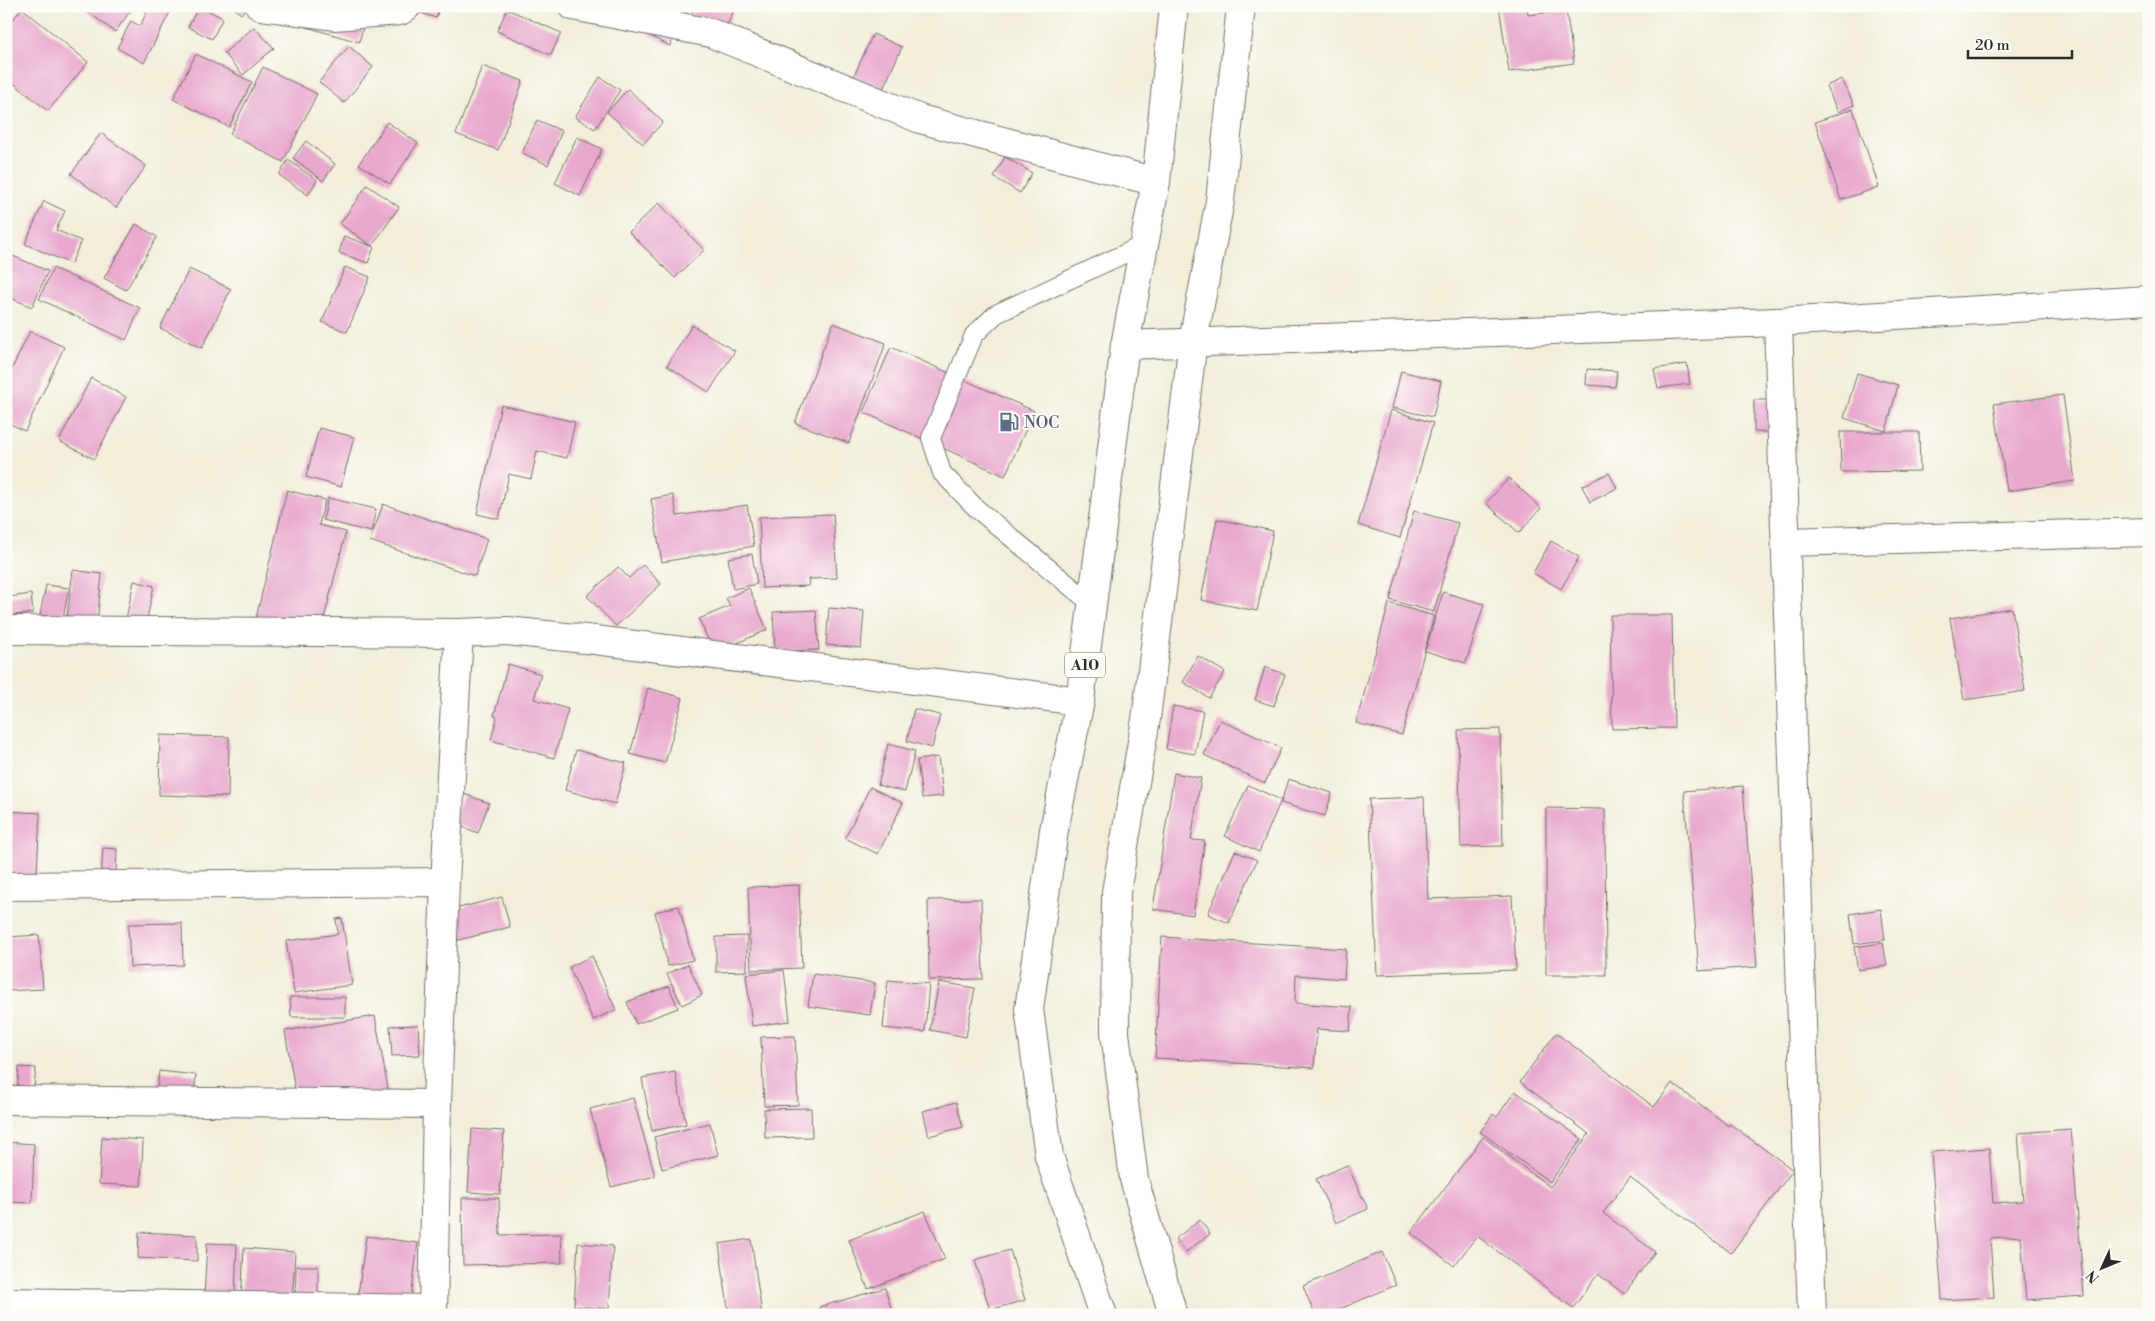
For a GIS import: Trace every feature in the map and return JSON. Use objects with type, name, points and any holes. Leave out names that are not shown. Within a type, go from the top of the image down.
[{"type":"main road","points":[[260,6],[334,16],[400,11],[407,6]]},
{"type":"main road","points":[[573,6],[711,33],[920,119],[1156,182]]},
{"type":"main road","name":"A10","points":[[1103,1315],[1049,1156],[1029,1009],[1054,830],[1080,701],[1125,345],[1156,182],[1174,6]]},
{"type":"main road","points":[[1173,1315],[1134,1179],[1115,1033],[1116,892],[1146,719],[1193,341],[1220,201],[1241,6]]},
{"type":"main road","points":[[1125,345],[1193,341],[1778,322],[2149,300]]},
{"type":"main road","points":[[1778,322],[1812,1315]]},
{"type":"main road","points":[[1786,542],[2149,532]]},
{"type":"main road","points":[[6,630],[458,633],[507,631],[595,640],[1080,701]]},
{"type":"main road","points":[[6,1302],[433,1312],[445,882],[458,633]]},
{"type":"main road","points":[[6,886],[445,882]]},
{"type":"main road","points":[[6,1100],[438,1104]]},
{"type":"lane","points":[[1092,605],[970,502],[942,473],[931,438],[974,335],[996,314],[1144,245]]},
{"type":"building","points":[[80,6],[134,6],[115,32]]},
{"type":"building","points":[[150,6],[173,6],[144,63],[117,48],[131,21],[140,26]]},
{"type":"building","points":[[199,6],[223,18],[212,39],[188,27]]},
{"type":"building","points":[[232,6],[248,6],[241,14]]},
{"type":"building","points":[[413,6],[440,6],[436,18],[412,10]]},
{"type":"building","points":[[662,6],[688,6],[670,46],[648,35]]},
{"type":"building","points":[[695,6],[725,6],[734,10],[716,50],[683,35]]},
{"type":"building","points":[[1499,6],[1527,6],[1528,15],[1566,10],[1574,63],[1509,72]]},
{"type":"building","points":[[22,8],[88,62],[48,111],[6,77],[6,26]]},
{"type":"building","points":[[507,9],[561,33],[551,55],[497,31]]},
{"type":"building","points":[[271,17],[366,17],[359,42]]},
{"type":"building","points":[[254,27],[274,48],[243,75],[224,53]]},
{"type":"building","points":[[873,34],[902,47],[882,91],[853,78]]},
{"type":"building","points":[[349,46],[373,67],[344,103],[319,82]]},
{"type":"building","points":[[196,54],[252,82],[229,127],[173,99]]},
{"type":"building","points":[[482,66],[523,81],[498,150],[456,134]]},
{"type":"building","points":[[263,67],[317,94],[283,162],[230,134]]},
{"type":"building","points":[[600,77],[620,90],[595,129],[575,117]]},
{"type":"building","points":[[1842,79],[1854,105],[1838,112],[1826,86]]},
{"type":"building","points":[[628,89],[663,122],[643,144],[607,112]]},
{"type":"building","points":[[1853,109],[1879,187],[1841,200],[1815,122]]},
{"type":"building","points":[[537,120],[562,131],[548,165],[522,153]]},
{"type":"building","points":[[387,122],[418,143],[390,184],[359,164]]},
{"type":"building","points":[[101,133],[146,166],[116,208],[71,174]]},
{"type":"building","points":[[577,137],[602,149],[580,196],[555,183]]},
{"type":"building","points":[[306,141],[335,164],[323,181],[293,158]]},
{"type":"building","points":[[1005,157],[1032,173],[1020,193],[994,177]]},
{"type":"building","points":[[288,160],[317,180],[308,195],[279,175]]},
{"type":"building","points":[[367,185],[399,207],[372,246],[340,224]]},
{"type":"building","points":[[44,201],[65,211],[56,230],[81,241],[71,264],[25,244]]},
{"type":"building","points":[[659,203],[704,250],[675,278],[629,232]]},
{"type":"building","points":[[136,224],[157,237],[126,290],[104,278]]},
{"type":"building","points":[[344,236],[374,247],[368,263],[339,253]]},
{"type":"building","points":[[6,253],[48,271],[32,307],[6,296]]},
{"type":"building","points":[[345,267],[370,277],[347,332],[322,322]]},
{"type":"building","points":[[53,268],[140,308],[126,340],[39,299]]},
{"type":"building","points":[[189,269],[231,289],[202,348],[160,328]]},
{"type":"building","points":[[833,323],[886,343],[849,443],[795,423]]},
{"type":"building","points":[[692,325],[735,351],[709,392],[667,366]]},
{"type":"building","points":[[30,331],[64,347],[25,431],[6,422],[6,381]]},
{"type":"building","points":[[891,347],[1034,411],[1005,476],[863,412]]},
{"type":"building","points":[[1687,364],[1690,384],[1658,388],[1654,369]]},
{"type":"building","points":[[1587,369],[1617,371],[1615,387],[1586,385]]},
{"type":"building","points":[[1401,371],[1441,381],[1433,417],[1392,408]]},
{"type":"building","points":[[1857,373],[1898,385],[1886,431],[1844,418]]},
{"type":"building","points":[[91,378],[126,397],[94,459],[59,441]]},
{"type":"building","points":[[2063,395],[2075,481],[2007,491],[1994,404]]},
{"type":"building","points":[[1754,400],[1791,400],[1791,432],[1754,432]]},
{"type":"building","points":[[501,405],[575,422],[567,458],[537,451],[531,479],[509,474],[499,519],[477,514]]},
{"type":"building","points":[[1391,410],[1433,423],[1400,538],[1358,525]]},
{"type":"building","points":[[319,428],[354,437],[341,487],[306,477]]},
{"type":"building","points":[[1840,432],[1919,432],[1920,471],[1841,472]]},
{"type":"building","points":[[1609,473],[1617,488],[1590,502],[1582,486]]},
{"type":"building","points":[[1509,478],[1541,508],[1519,533],[1486,503]]},
{"type":"building","points":[[287,490],[325,500],[319,525],[346,532],[320,634],[256,618]]},
{"type":"building","points":[[673,495],[677,516],[747,505],[754,546],[662,562],[651,499]]},
{"type":"building","points":[[328,498],[376,509],[371,532],[323,520]]},
{"type":"building","points":[[383,504],[487,539],[475,576],[370,541]]},
{"type":"building","points":[[1414,511],[1458,523],[1434,612],[1390,600]]},
{"type":"building","points":[[833,514],[837,578],[808,579],[809,586],[762,588],[759,517]]},
{"type":"building","points":[[1217,519],[1273,531],[1257,611],[1201,600]]},
{"type":"building","points":[[1551,541],[1579,557],[1561,589],[1533,573]]},
{"type":"building","points":[[752,554],[757,584],[733,589],[728,558]]},
{"type":"building","points":[[643,565],[661,584],[616,626],[587,596],[618,567],[629,578]]},
{"type":"building","points":[[73,570],[102,574],[97,622],[67,618]]},
{"type":"building","points":[[6,581],[9,597],[31,594],[33,613],[6,616]]},
{"type":"building","points":[[134,581],[154,586],[146,623],[126,619]]},
{"type":"building","points":[[46,585],[69,588],[63,619],[40,615]]},
{"type":"building","points":[[749,588],[767,630],[714,653],[699,619],[730,606],[726,598]]},
{"type":"building","points":[[1443,592],[1484,604],[1466,663],[1425,651]]},
{"type":"building","points":[[1389,603],[1434,616],[1402,735],[1356,723]]},
{"type":"building","points":[[829,608],[864,611],[861,648],[826,645]]},
{"type":"building","points":[[2012,608],[2025,691],[1964,700],[1950,618]]},
{"type":"building","points":[[816,610],[819,650],[775,651],[773,612]]},
{"type":"building","points":[[1610,615],[1672,615],[1674,728],[1612,729]]},
{"type":"building","points":[[1198,656],[1225,672],[1209,698],[1183,682]]},
{"type":"building","points":[[508,664],[541,674],[534,699],[568,709],[554,758],[491,740],[497,717],[494,716]]},
{"type":"building","points":[[1265,667],[1285,674],[1274,706],[1255,700]]},
{"type":"building","points":[[648,688],[683,698],[665,763],[630,754]]},
{"type":"building","points":[[1173,706],[1203,711],[1195,754],[1166,749]]},
{"type":"building","points":[[914,709],[940,715],[932,748],[907,741]]},
{"type":"building","points":[[1220,720],[1281,748],[1265,783],[1204,755]]},
{"type":"building","points":[[1500,729],[1503,846],[1461,847],[1458,730]]},
{"type":"building","points":[[160,735],[229,737],[228,797],[159,795]]},
{"type":"building","points":[[888,744],[915,751],[905,792],[878,785]]},
{"type":"building","points":[[576,750],[626,763],[615,804],[565,790]]},
{"type":"building","points":[[938,757],[943,796],[922,798],[917,760]]},
{"type":"building","points":[[1174,773],[1201,778],[1191,840],[1205,841],[1193,915],[1153,909]]},
{"type":"building","points":[[1288,779],[1332,793],[1325,816],[1281,803]]},
{"type":"building","points":[[1248,785],[1281,800],[1259,852],[1225,836]]},
{"type":"building","points":[[1743,786],[1757,967],[1699,971],[1684,791]]},
{"type":"building","points":[[870,787],[903,803],[878,854],[845,838]]},
{"type":"building","points":[[464,794],[489,803],[478,833],[453,823]]},
{"type":"building","points":[[1424,797],[1428,899],[1512,896],[1516,970],[1377,975],[1369,799]]},
{"type":"building","points":[[1546,808],[1605,809],[1606,975],[1546,975]]},
{"type":"building","points":[[6,811],[40,813],[36,893],[6,891]]},
{"type":"building","points":[[103,848],[117,849],[115,892],[100,891]]},
{"type":"building","points":[[1235,851],[1257,860],[1229,923],[1208,914]]},
{"type":"building","points":[[799,885],[802,968],[751,970],[748,887]]},
{"type":"building","points":[[502,897],[510,927],[455,941],[447,911]]},
{"type":"building","points":[[981,899],[983,979],[929,980],[928,900]]},
{"type":"building","points":[[679,906],[693,960],[668,966],[655,912]]},
{"type":"building","points":[[1881,909],[1885,940],[1854,944],[1850,914]]},
{"type":"building","points":[[342,918],[352,985],[294,993],[286,941],[338,934],[336,919]]},
{"type":"building","points":[[182,923],[183,965],[130,967],[128,924]]},
{"type":"building","points":[[39,935],[43,989],[6,991],[6,937]]},
{"type":"building","points":[[747,936],[747,971],[716,972],[716,937]]},
{"type":"building","points":[[1162,937],[1346,949],[1344,979],[1296,975],[1295,1003],[1352,1007],[1350,1031],[1317,1029],[1314,1068],[1155,1058]]},
{"type":"building","points":[[1883,943],[1887,966],[1858,970],[1854,947]]},
{"type":"building","points":[[592,956],[616,1010],[593,1020],[569,967]]},
{"type":"building","points":[[688,964],[702,995],[682,1005],[667,974]]},
{"type":"building","points":[[784,970],[790,1021],[752,1026],[746,974]]},
{"type":"building","points":[[813,974],[875,983],[870,1015],[808,1006]]},
{"type":"building","points":[[888,980],[929,984],[925,1032],[883,1028]]},
{"type":"building","points":[[939,982],[975,988],[966,1037],[930,1030]]},
{"type":"building","points":[[669,986],[678,1008],[636,1024],[627,1002]]},
{"type":"building","points":[[290,997],[345,997],[345,1017],[291,1017]]},
{"type":"building","points":[[375,1016],[390,1100],[298,1108],[285,1031]]},
{"type":"building","points":[[418,1025],[420,1055],[392,1056],[390,1026]]},
{"type":"building","points":[[1556,1033],[1654,1107],[1672,1083],[1729,1126],[1730,1124],[1793,1170],[1731,1253],[1630,1177],[1603,1213],[1655,1252],[1624,1294],[1598,1274],[1573,1308],[1477,1236],[1454,1266],[1411,1233],[1483,1137],[1550,1187],[1589,1134],[1520,1082]]},
{"type":"building","points":[[795,1036],[798,1105],[764,1106],[761,1037]]},
{"type":"building","points":[[19,1067],[36,1068],[33,1096],[17,1095]]},
{"type":"building","points":[[159,1071],[196,1075],[193,1103],[156,1099]]},
{"type":"building","points":[[675,1072],[686,1124],[652,1131],[642,1078]]},
{"type":"building","points":[[1515,1091],[1582,1139],[1550,1182],[1480,1132],[1493,1114],[1497,1117]]},
{"type":"building","points":[[633,1098],[655,1176],[611,1187],[590,1109]]},
{"type":"building","points":[[956,1102],[963,1127],[929,1136],[923,1111]]},
{"type":"building","points":[[811,1108],[812,1137],[765,1138],[764,1109]]},
{"type":"building","points":[[710,1123],[718,1155],[662,1169],[654,1137]]},
{"type":"building","points":[[472,1129],[504,1131],[500,1194],[468,1192]]},
{"type":"building","points":[[2071,1129],[2084,1296],[2026,1300],[2021,1236],[1990,1238],[1994,1297],[1942,1300],[1931,1152],[1989,1148],[1993,1203],[2023,1201],[2018,1133]]},
{"type":"building","points":[[102,1137],[143,1140],[141,1186],[99,1184]]},
{"type":"building","points":[[6,1142],[34,1144],[32,1203],[6,1202]]},
{"type":"building","points":[[1347,1165],[1368,1209],[1336,1223],[1316,1179]]},
{"type":"building","points":[[462,1198],[499,1198],[500,1235],[561,1234],[562,1263],[463,1265]]},
{"type":"building","points":[[925,1211],[945,1259],[868,1289],[849,1240]]},
{"type":"building","points":[[1200,1220],[1210,1234],[1186,1252],[1175,1239]]},
{"type":"building","points":[[139,1232],[197,1235],[197,1261],[138,1258]]},
{"type":"building","points":[[366,1236],[418,1243],[409,1315],[356,1309]]},
{"type":"building","points":[[751,1239],[762,1315],[729,1315],[719,1244]]},
{"type":"building","points":[[207,1243],[237,1244],[234,1315],[203,1315]]},
{"type":"building","points":[[578,1243],[613,1246],[609,1309],[574,1306]]},
{"type":"building","points":[[244,1248],[295,1252],[292,1306],[241,1302]]},
{"type":"building","points":[[1010,1250],[1025,1300],[990,1310],[975,1260]]},
{"type":"building","points":[[1382,1252],[1396,1285],[1326,1315],[1315,1315],[1303,1286]]},
{"type":"building","points":[[296,1266],[318,1266],[318,1315],[295,1315]]},
{"type":"building","points":[[885,1288],[893,1315],[821,1315],[819,1307]]},
{"type":"place","name":"NOC","points":[[1009,422]]}]
